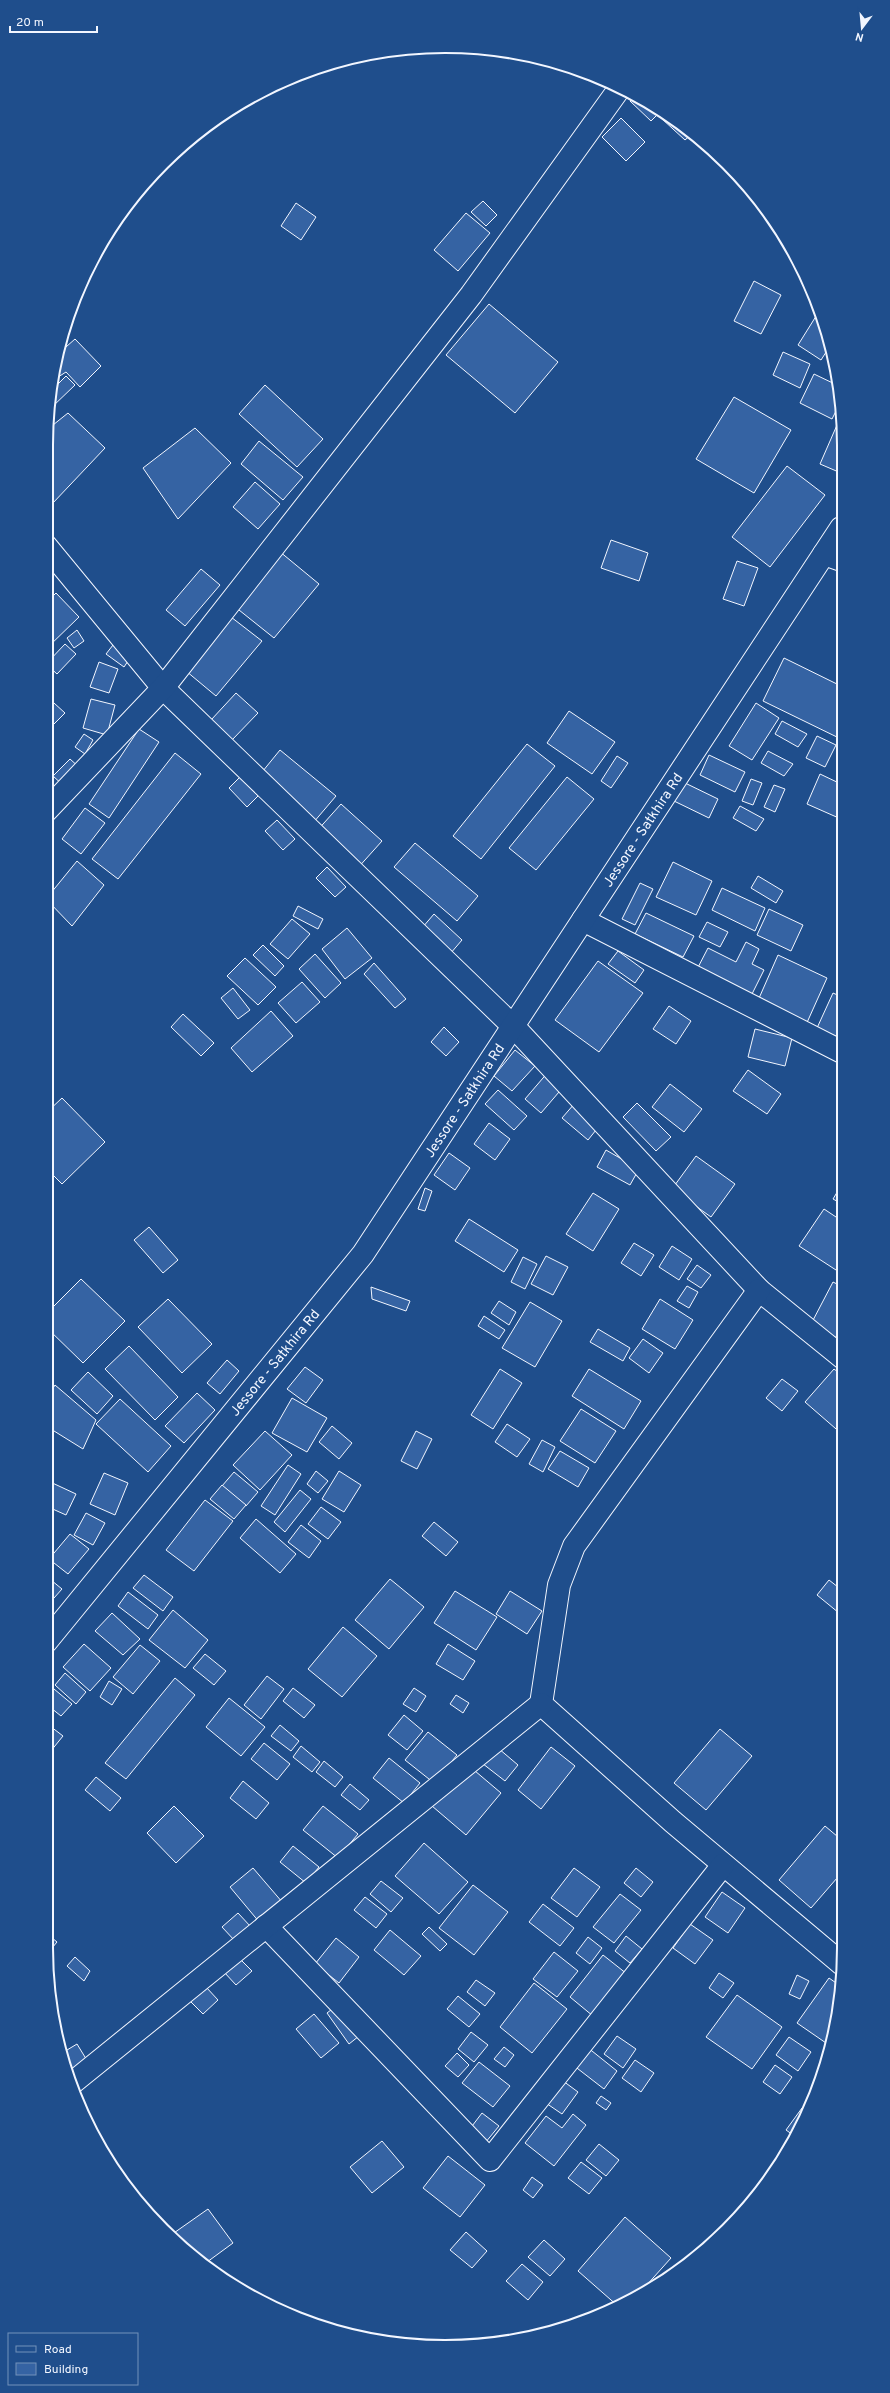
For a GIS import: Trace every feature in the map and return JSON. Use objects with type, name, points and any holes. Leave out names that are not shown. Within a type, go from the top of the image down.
[{"type":"street","points":[[53,804],[163,688],[471,295],[617,92]]},
{"type":"street","name":"Jessore - Satkhira Rd","points":[[53,1633],[363,1254],[514,1027],[583,920],[832,557],[837,541]]},
{"type":"street","points":[[53,554],[163,688],[514,1027],[759,1290],[837,1353]]},
{"type":"street","points":[[583,920],[837,1049]]},
{"type":"street","points":[[76,2080],[541,1704],[559,1585],[574,1546],[759,1290]]},
{"type":"street","points":[[541,1704],[723,1865],[837,1959]]},
{"type":"street","points":[[266,1926],[490,2160],[723,1865]]},
{"type":"building","points":[[631,100],[657,115],[651,121]]},
{"type":"building","points":[[621,118],[645,142],[626,161],[602,137]]},
{"type":"building","points":[[661,118],[684,134],[688,137],[685,140]]},
{"type":"building","points":[[483,201],[497,215],[486,226],[471,212]]},
{"type":"building","points":[[296,203],[316,217],[301,240],[281,226]]},
{"type":"building","points":[[466,213],[490,233],[458,271],[434,250]]},
{"type":"building","points":[[754,281],[781,295],[761,334],[734,321]]},
{"type":"building","points":[[489,304],[558,362],[515,413],[446,355]]},
{"type":"building","points":[[815,317],[826,353],[821,360],[798,345]]},
{"type":"building","points":[[75,339],[101,366],[80,387],[66,372],[60,376],[65,348]]},
{"type":"building","points":[[783,352],[810,364],[800,388],[773,375]]},
{"type":"building","points":[[814,374],[832,382],[835,412],[832,419],[800,403]]},
{"type":"building","points":[[66,376],[75,385],[55,404],[56,394],[58,384]]},
{"type":"building","points":[[265,385],[323,439],[297,467],[239,414]]},
{"type":"building","points":[[734,397],[791,430],[754,493],[696,459]]},
{"type":"building","points":[[68,413],[105,448],[53,503],[53,445],[54,424]]},
{"type":"building","points":[[836,427],[837,471],[820,464]]},
{"type":"building","points":[[195,428],[231,463],[178,519],[143,468]]},
{"type":"building","points":[[259,441],[303,477],[283,500],[241,464]]},
{"type":"building","points":[[787,466],[825,495],[770,567],[732,537]]},
{"type":"building","points":[[255,482],[280,504],[258,529],[233,507]]},
{"type":"building","points":[[611,540],[648,553],[639,581],[601,568]]},
{"type":"building","points":[[279,551],[319,584],[274,638],[234,606]]},
{"type":"building","points":[[737,561],[758,568],[744,606],[723,599]]},
{"type":"building","points":[[201,569],[220,585],[185,626],[166,610]]},
{"type":"building","points":[[56,593],[79,617],[53,642],[53,596]]},
{"type":"building","points":[[231,617],[262,641],[216,696],[186,671]]},
{"type":"building","points":[[77,630],[84,641],[74,648],[67,638]]},
{"type":"building","points":[[65,644],[76,654],[57,674],[53,670],[53,657]]},
{"type":"building","points":[[113,645],[130,658],[124,667],[106,654]]},
{"type":"building","points":[[784,658],[837,684],[837,737],[763,701]]},
{"type":"building","points":[[99,662],[118,669],[109,693],[90,687]]},
{"type":"building","points":[[236,693],[258,713],[232,740],[211,720]]},
{"type":"building","points":[[91,699],[115,705],[107,735],[83,728]]},
{"type":"building","points":[[54,703],[65,713],[53,725]]},
{"type":"building","points":[[756,703],[779,718],[752,760],[729,746]]},
{"type":"building","points":[[569,711],[615,742],[592,774],[547,743]]},
{"type":"building","points":[[782,721],[807,734],[798,747],[775,734]]},
{"type":"building","points":[[139,729],[159,742],[109,818],[89,804]]},
{"type":"building","points":[[84,734],[93,740],[85,754],[75,747]]},
{"type":"building","points":[[817,736],[836,745],[825,767],[806,758]]},
{"type":"building","points":[[527,744],[555,766],[481,859],[453,836]]},
{"type":"building","points":[[280,750],[336,796],[313,823],[258,777]]},
{"type":"building","points":[[768,751],[793,764],[784,776],[761,763]]},
{"type":"building","points":[[175,753],[201,774],[118,879],[92,859]]},
{"type":"building","points":[[709,755],[745,772],[735,792],[700,775]]},
{"type":"building","points":[[617,756],[628,763],[611,788],[601,781]]},
{"type":"building","points":[[70,759],[80,768],[64,786],[53,776]]},
{"type":"building","points":[[820,774],[837,782],[837,817],[807,804]]},
{"type":"building","points":[[240,777],[258,796],[247,807],[229,788]]},
{"type":"building","points":[[567,777],[594,799],[536,870],[509,848]]},
{"type":"building","points":[[751,779],[762,783],[753,805],[742,801]]},
{"type":"building","points":[[683,782],[718,799],[709,818],[674,801]]},
{"type":"building","points":[[774,785],[785,789],[775,812],[764,807]]},
{"type":"building","points":[[53,788],[58,793],[53,798]]},
{"type":"building","points":[[341,804],[382,841],[356,870],[315,833]]},
{"type":"building","points":[[740,806],[764,819],[756,831],[733,818]]},
{"type":"building","points":[[85,808],[105,823],[81,854],[62,839]]},
{"type":"building","points":[[277,820],[295,839],[283,850],[265,831]]},
{"type":"building","points":[[415,843],[478,896],[457,921],[394,867]]},
{"type":"building","points":[[77,861],[104,885],[72,926],[53,906],[53,890]]},
{"type":"building","points":[[673,862],[712,881],[696,915],[656,897]]},
{"type":"building","points":[[327,867],[346,887],[335,897],[316,878]]},
{"type":"building","points":[[758,876],[783,891],[776,903],[751,888]]},
{"type":"building","points":[[640,883],[653,889],[635,925],[622,919]]},
{"type":"building","points":[[722,888],[765,908],[755,931],[712,910]]},
{"type":"building","points":[[298,906],[323,919],[318,929],[293,916]]},
{"type":"building","points":[[769,909],[803,925],[791,951],[757,935]]},
{"type":"building","points":[[646,913],[694,936],[683,957],[635,934]]},
{"type":"building","points":[[434,914],[462,940],[450,954],[422,928]]},
{"type":"building","points":[[292,919],[310,934],[288,959],[270,944]]},
{"type":"building","points":[[707,922],[728,932],[720,947],[699,937]]},
{"type":"building","points":[[347,928],[372,958],[345,979],[322,949]]},
{"type":"building","points":[[746,942],[759,949],[752,964],[764,970],[748,1002],[694,975],[708,948],[736,962]]},
{"type":"building","points":[[263,945],[284,966],[275,976],[253,955]]},
{"type":"building","points":[[618,951],[644,970],[635,983],[608,964]]},
{"type":"building","points":[[315,954],[341,983],[325,998],[299,969]]},
{"type":"building","points":[[778,955],[827,978],[805,1027],[756,1005]]},
{"type":"building","points":[[245,958],[276,987],[258,1005],[227,976]]},
{"type":"building","points":[[598,961],[643,993],[599,1052],[555,1020]]},
{"type":"building","points":[[374,963],[406,999],[395,1008],[364,974]]},
{"type":"building","points":[[302,982],[320,1002],[296,1023],[278,1003]]},
{"type":"building","points":[[233,988],[250,1010],[238,1019],[221,998]]},
{"type":"building","points":[[833,993],[837,995],[837,1037],[817,1028]]},
{"type":"building","points":[[669,1006],[691,1021],[676,1044],[653,1029]]},
{"type":"building","points":[[271,1011],[293,1036],[252,1072],[231,1048]]},
{"type":"building","points":[[183,1014],[214,1043],[201,1056],[171,1027]]},
{"type":"building","points":[[444,1027],[459,1042],[446,1056],[431,1042]]},
{"type":"building","points":[[755,1029],[792,1038],[785,1066],[748,1057]]},
{"type":"building","points":[[515,1050],[535,1066],[512,1091],[494,1076]]},
{"type":"building","points":[[748,1070],[781,1094],[767,1114],[733,1091]]},
{"type":"building","points":[[549,1071],[565,1085],[541,1113],[525,1099]]},
{"type":"building","points":[[670,1084],[702,1109],[684,1132],[652,1107]]},
{"type":"building","points":[[498,1090],[527,1116],[514,1130],[485,1104]]},
{"type":"building","points":[[62,1098],[105,1142],[62,1184],[53,1175],[53,1106]]},
{"type":"building","points":[[575,1103],[600,1125],[588,1140],[562,1118]]},
{"type":"building","points":[[637,1103],[671,1137],[656,1151],[623,1117]]},
{"type":"building","points":[[489,1123],[510,1139],[495,1160],[474,1144]]},
{"type":"building","points":[[606,1150],[639,1169],[630,1185],[597,1167]]},
{"type":"building","points":[[449,1153],[470,1168],[455,1190],[434,1175]]},
{"type":"building","points":[[696,1156],[735,1184],[711,1217],[672,1189]]},
{"type":"building","points":[[425,1188],[432,1191],[425,1211],[418,1209]]},
{"type":"building","points":[[837,1192],[837,1201],[833,1199]]},
{"type":"building","points":[[593,1193],[619,1209],[593,1251],[566,1234]]},
{"type":"building","points":[[824,1209],[837,1218],[836,1270],[799,1246]]},
{"type":"building","points":[[469,1219],[518,1250],[504,1272],[455,1241]]},
{"type":"building","points":[[149,1227],[178,1260],[163,1273],[134,1240]]},
{"type":"building","points":[[634,1243],[654,1255],[641,1276],[621,1263]]},
{"type":"building","points":[[672,1246],[692,1259],[679,1280],[659,1267]]},
{"type":"building","points":[[546,1256],[568,1267],[553,1295],[531,1284]]},
{"type":"building","points":[[523,1257],[537,1264],[525,1289],[511,1282]]},
{"type":"building","points":[[697,1265],[711,1275],[701,1288],[687,1279]]},
{"type":"building","points":[[81,1279],[125,1321],[83,1363],[53,1334],[53,1307]]},
{"type":"building","points":[[833,1282],[837,1284],[837,1338],[811,1324]]},
{"type":"building","points":[[687,1286],[698,1292],[689,1308],[677,1301]]},
{"type":"building","points":[[371,1287],[410,1301],[406,1311],[372,1299]]},
{"type":"building","points":[[168,1299],[212,1344],[182,1373],[138,1327]]},
{"type":"building","points":[[660,1299],[693,1320],[675,1349],[642,1329]]},
{"type":"building","points":[[499,1301],[516,1312],[509,1325],[491,1313]]},
{"type":"building","points":[[530,1302],[562,1321],[535,1367],[502,1348]]},
{"type":"building","points":[[484,1316],[505,1330],[499,1339],[478,1326]]},
{"type":"building","points":[[598,1329],[630,1348],[623,1361],[590,1342]]},
{"type":"building","points":[[643,1339],[663,1353],[649,1373],[629,1358]]},
{"type":"building","points":[[129,1346],[178,1397],[155,1420],[105,1369]]},
{"type":"building","points":[[227,1360],[239,1371],[220,1394],[207,1383]]},
{"type":"building","points":[[305,1367],[323,1380],[306,1403],[287,1389]]},
{"type":"building","points":[[500,1369],[522,1383],[493,1429],[471,1415]]},
{"type":"building","points":[[589,1369],[641,1401],[624,1429],[572,1396]]},
{"type":"building","points":[[834,1369],[837,1371],[837,1430],[805,1402]]},
{"type":"building","points":[[88,1372],[113,1396],[97,1414],[71,1390]]},
{"type":"building","points":[[782,1379],[798,1391],[782,1411],[766,1398]]},
{"type":"building","points":[[55,1385],[96,1420],[83,1449],[53,1430],[53,1388]]},
{"type":"building","points":[[197,1393],[215,1410],[184,1443],[165,1426]]},
{"type":"building","points":[[292,1398],[327,1418],[307,1452],[272,1433]]},
{"type":"building","points":[[120,1399],[171,1446],[148,1472],[96,1424]]},
{"type":"building","points":[[581,1409],[616,1431],[595,1463],[560,1441]]},
{"type":"building","points":[[507,1424],[530,1439],[517,1457],[495,1442]]},
{"type":"building","points":[[332,1426],[352,1443],[339,1459],[319,1442]]},
{"type":"building","points":[[265,1431],[292,1455],[260,1490],[233,1465]]},
{"type":"building","points":[[416,1431],[432,1439],[417,1469],[401,1461]]},
{"type":"building","points":[[542,1440],[555,1447],[543,1472],[529,1464]]},
{"type":"building","points":[[560,1451],[589,1468],[578,1487],[548,1469]]},
{"type":"building","points":[[288,1465],[301,1474],[275,1515],[261,1506]]},
{"type":"building","points":[[316,1471],[328,1481],[318,1493],[307,1484]]},
{"type":"building","points":[[339,1471],[361,1485],[344,1512],[322,1499]]},
{"type":"building","points":[[234,1472],[258,1492],[246,1506],[222,1486]]},
{"type":"building","points":[[104,1473],[128,1483],[115,1515],[90,1504]]},
{"type":"building","points":[[53,1483],[76,1494],[66,1515],[53,1509]]},
{"type":"building","points":[[222,1485],[246,1505],[234,1519],[210,1499]]},
{"type":"building","points":[[300,1490],[311,1499],[285,1532],[274,1522]]},
{"type":"building","points":[[205,1500],[233,1521],[194,1571],[166,1550]]},
{"type":"building","points":[[321,1507],[341,1522],[328,1539],[308,1524]]},
{"type":"building","points":[[86,1513],[105,1523],[93,1545],[74,1535]]},
{"type":"building","points":[[256,1519],[296,1554],[280,1573],[240,1538]]},
{"type":"building","points":[[434,1522],[458,1542],[446,1556],[422,1536]]},
{"type":"building","points":[[301,1525],[321,1541],[309,1558],[288,1542]]},
{"type":"building","points":[[70,1534],[89,1549],[68,1574],[53,1562],[53,1554]]},
{"type":"building","points":[[144,1575],[173,1597],[163,1611],[133,1588]]},
{"type":"building","points":[[390,1579],[424,1607],[389,1649],[355,1620]]},
{"type":"building","points":[[829,1580],[837,1586],[837,1611],[817,1595]]},
{"type":"building","points":[[53,1582],[62,1589],[53,1599]]},
{"type":"building","points":[[455,1591],[497,1617],[476,1650],[434,1623]]},
{"type":"building","points":[[510,1591],[542,1611],[527,1634],[496,1614]]},
{"type":"building","points":[[128,1592],[158,1615],[148,1629],[118,1606]]},
{"type":"building","points":[[173,1610],[208,1640],[185,1668],[149,1640]]},
{"type":"building","points":[[112,1613],[140,1639],[123,1655],[95,1631]]},
{"type":"building","points":[[343,1627],[377,1656],[342,1697],[308,1669]]},
{"type":"building","points":[[84,1644],[111,1668],[90,1691],[63,1667]]},
{"type":"building","points":[[448,1644],[475,1661],[463,1680],[436,1664]]},
{"type":"building","points":[[140,1645],[160,1661],[133,1694],[113,1677]]},
{"type":"building","points":[[205,1654],[226,1671],[214,1685],[193,1668]]},
{"type":"building","points":[[65,1673],[86,1692],[76,1704],[55,1685]]},
{"type":"building","points":[[267,1676],[284,1689],[261,1719],[244,1705]]},
{"type":"building","points":[[175,1678],[195,1695],[126,1779],[105,1763]]},
{"type":"building","points":[[109,1681],[122,1689],[112,1705],[100,1697]]},
{"type":"building","points":[[293,1688],[315,1705],[304,1718],[283,1701]]},
{"type":"building","points":[[414,1688],[426,1696],[416,1712],[403,1704]]},
{"type":"building","points":[[54,1689],[72,1704],[61,1716],[53,1710]]},
{"type":"building","points":[[456,1695],[469,1703],[463,1713],[450,1704]]},
{"type":"building","points":[[229,1698],[265,1727],[241,1756],[206,1727]]},
{"type":"building","points":[[404,1715],[423,1731],[407,1750],[388,1735]]},
{"type":"building","points":[[280,1725],[299,1741],[291,1751],[271,1736]]},
{"type":"building","points":[[53,1728],[63,1736],[53,1748]]},
{"type":"building","points":[[720,1729],[752,1756],[706,1810],[674,1783]]},
{"type":"building","points":[[428,1732],[457,1755],[434,1783],[405,1760]]},
{"type":"building","points":[[264,1743],[290,1764],[277,1780],[251,1759]]},
{"type":"building","points":[[492,1743],[518,1765],[505,1781],[478,1760]]},
{"type":"building","points":[[301,1746],[320,1762],[312,1772],[293,1757]]},
{"type":"building","points":[[551,1747],[575,1766],[541,1809],[518,1790]]},
{"type":"building","points":[[389,1758],[420,1783],[404,1803],[373,1778]]},
{"type":"building","points":[[324,1761],[343,1777],[335,1787],[316,1772]]},
{"type":"building","points":[[468,1765],[501,1793],[466,1835],[432,1806]]},
{"type":"building","points":[[96,1777],[121,1798],[110,1811],[85,1790]]},
{"type":"building","points":[[243,1781],[269,1803],[256,1819],[230,1798]]},
{"type":"building","points":[[350,1784],[369,1800],[360,1810],[341,1795]]},
{"type":"building","points":[[174,1806],[204,1836],[176,1863],[147,1833]]},
{"type":"building","points":[[323,1806],[358,1834],[338,1858],[303,1830]]},
{"type":"building","points":[[825,1826],[837,1836],[837,1878],[811,1908],[779,1880]]},
{"type":"building","points":[[424,1843],[468,1882],[439,1914],[395,1876]]},
{"type":"building","points":[[293,1846],[319,1867],[306,1883],[280,1862]]},
{"type":"building","points":[[253,1868],[283,1903],[260,1923],[230,1887]]},
{"type":"building","points":[[574,1868],[600,1887],[577,1917],[551,1898]]},
{"type":"building","points":[[636,1868],[653,1882],[641,1897],[624,1883]]},
{"type":"building","points":[[381,1881],[403,1898],[391,1912],[370,1894]]},
{"type":"building","points":[[473,1885],[508,1912],[474,1955],[439,1928]]},
{"type":"building","points":[[722,1892],[745,1908],[728,1933],[705,1917]]},
{"type":"building","points":[[620,1894],[641,1910],[614,1943],[593,1927]]},
{"type":"building","points":[[365,1897],[387,1914],[376,1928],[354,1910]]},
{"type":"building","points":[[543,1904],[574,1928],[560,1946],[529,1922]]},
{"type":"building","points":[[238,1913],[251,1927],[235,1941],[222,1927]]},
{"type":"building","points":[[690,1924],[713,1940],[695,1964],[673,1948]]},
{"type":"building","points":[[429,1927],[447,1944],[440,1951],[422,1934]]},
{"type":"building","points":[[390,1930],[421,1956],[404,1975],[374,1950]]},
{"type":"building","points":[[626,1936],[642,1949],[630,1963],[615,1951]]},
{"type":"building","points":[[588,1937],[602,1948],[590,1964],[576,1953]]},
{"type":"building","points":[[336,1938],[359,1957],[339,1983],[315,1964]]},
{"type":"building","points":[[53,1939],[57,1942],[53,1947]]},
{"type":"building","points":[[554,1952],[578,1971],[557,1997],[533,1979]]},
{"type":"building","points":[[603,1955],[627,1974],[593,2016],[570,1997]]},
{"type":"building","points":[[75,1957],[90,1971],[84,1981],[67,1966]]},
{"type":"building","points":[[239,1958],[252,1971],[236,1985],[224,1972]]},
{"type":"building","points":[[719,1973],[734,1983],[723,1998],[709,1988]]},
{"type":"building","points":[[797,1975],[809,1981],[800,1999],[789,1994]]},
{"type":"building","points":[[829,1978],[835,1982],[834,1999],[825,2043],[797,2023]]},
{"type":"building","points":[[476,1980],[495,1993],[485,2006],[467,1992]]},
{"type":"building","points":[[534,1983],[567,2009],[532,2053],[500,2027]]},
{"type":"building","points":[[206,1987],[218,2000],[203,2014],[190,2001]]},
{"type":"building","points":[[737,1995],[782,2027],[752,2069],[706,2037]]},
{"type":"building","points":[[458,1996],[480,2014],[469,2027],[447,2009]]},
{"type":"building","points":[[336,2006],[359,2036],[349,2044],[327,2013]]},
{"type":"building","points":[[314,2014],[339,2043],[321,2058],[296,2029]]},
{"type":"building","points":[[471,2032],[488,2045],[474,2062],[458,2049]]},
{"type":"building","points":[[617,2036],[636,2049],[623,2068],[604,2054]]},
{"type":"building","points":[[789,2037],[811,2052],[798,2071],[776,2055]]},
{"type":"building","points":[[77,2044],[88,2062],[73,2071],[66,2050]]},
{"type":"building","points":[[504,2047],[514,2055],[505,2067],[494,2059]]},
{"type":"building","points":[[587,2047],[617,2071],[604,2089],[573,2065]]},
{"type":"building","points":[[457,2053],[469,2065],[458,2077],[445,2066]]},
{"type":"building","points":[[635,2060],[654,2073],[641,2092],[622,2078]]},
{"type":"building","points":[[479,2062],[510,2086],[493,2107],[462,2083]]},
{"type":"building","points":[[775,2065],[792,2077],[780,2094],[763,2082]]},
{"type":"building","points":[[559,2078],[578,2092],[562,2114],[543,2101]]},
{"type":"building","points":[[601,2096],[611,2103],[606,2110],[596,2103]]},
{"type":"building","points":[[802,2108],[803,2108],[790,2133],[786,2130]]},
{"type":"building","points":[[482,2113],[499,2126],[485,2143],[469,2130]]},
{"type":"building","points":[[573,2114],[586,2125],[554,2166],[525,2143],[546,2116],[562,2128]]},
{"type":"building","points":[[382,2141],[404,2167],[372,2193],[350,2167]]},
{"type":"building","points":[[599,2144],[619,2160],[606,2176],[586,2160]]},
{"type":"building","points":[[448,2156],[485,2185],[460,2217],[423,2188]]},
{"type":"building","points":[[581,2162],[602,2178],[589,2194],[568,2178]]},
{"type":"building","points":[[532,2177],[543,2185],[533,2198],[523,2190]]},
{"type":"building","points":[[208,2209],[233,2243],[209,2261],[175,2232]]},
{"type":"building","points":[[625,2217],[671,2258],[649,2282],[613,2302],[578,2271]]},
{"type":"building","points":[[466,2232],[487,2251],[472,2268],[450,2250]]},
{"type":"building","points":[[544,2240],[565,2259],[550,2276],[528,2257]]},
{"type":"building","points":[[522,2264],[543,2282],[528,2300],[506,2281]]}]
